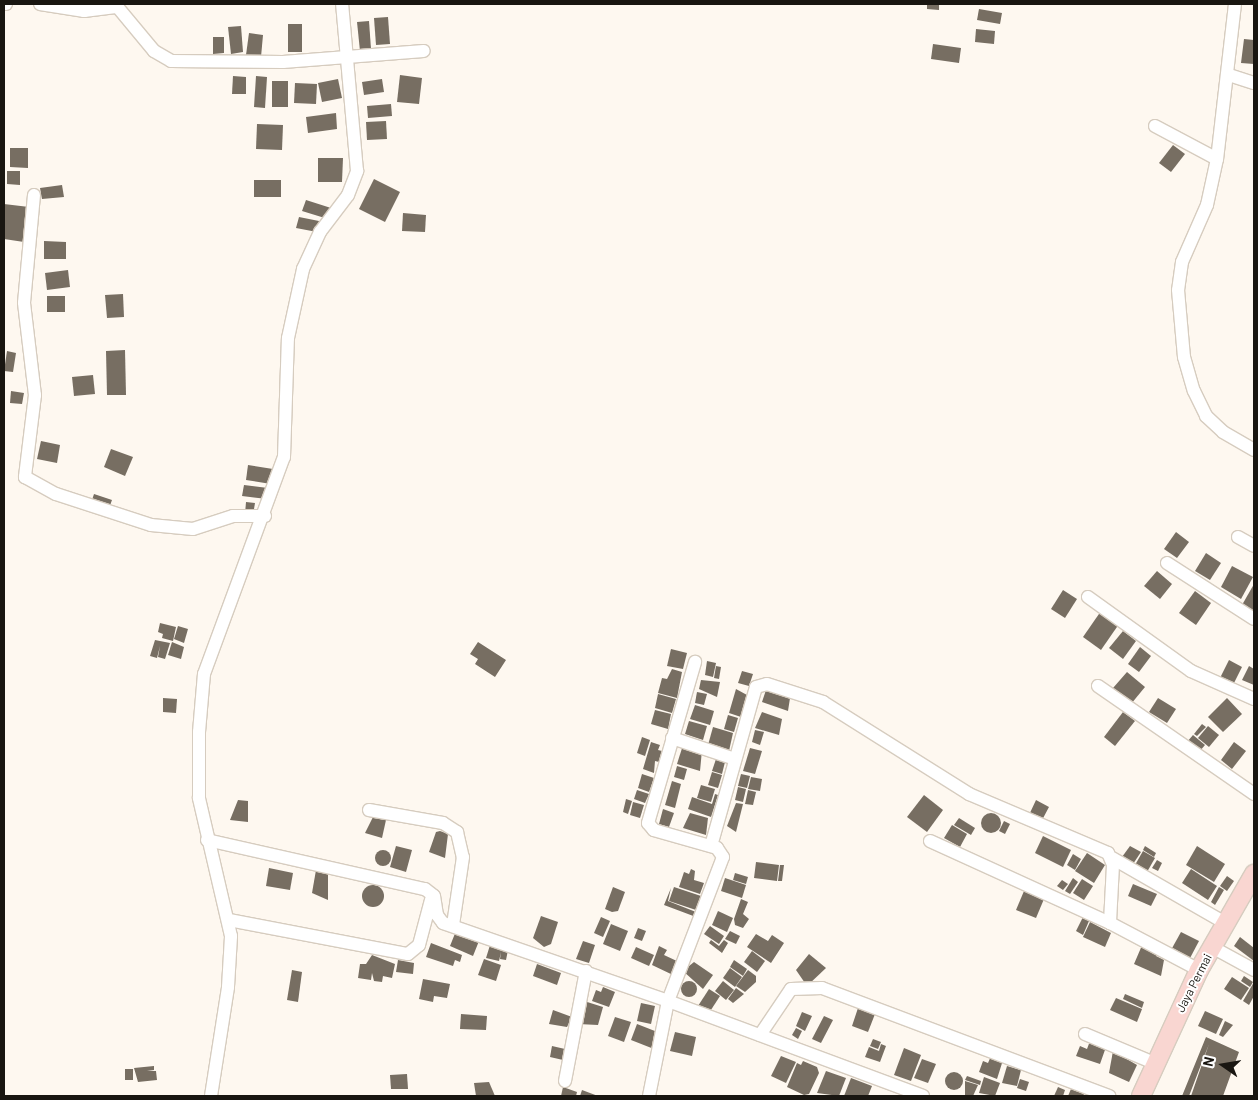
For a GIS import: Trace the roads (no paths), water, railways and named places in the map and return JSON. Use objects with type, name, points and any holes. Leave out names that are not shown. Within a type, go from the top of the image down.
[{"type":"street","points":[[40,4],[84,11],[117,5],[154,50],[172,61],[283,62],[424,51]]},
{"type":"street","points":[[210,1096],[228,987],[228,920],[206,840],[198,785],[207,659],[265,516],[284,457],[288,338],[303,269],[320,232],[348,195],[356,171],[349,56],[342,4]]},
{"type":"street","points":[[1235,4],[1229,75],[1217,159],[1207,205],[1182,262],[1178,290],[1184,357],[1194,391],[1206,416],[1223,432],[1254,450]]},
{"type":"street","points":[[1229,75],[1254,84]]},
{"type":"street","points":[[1155,126],[1217,159]]},
{"type":"street","points":[[34,195],[24,303],[35,395],[25,477],[56,494],[151,525],[193,529],[233,516],[265,516]]},
{"type":"street","points":[[1238,537],[1254,546]]},
{"type":"street","points":[[1167,563],[1254,619]]},
{"type":"street","points":[[1088,597],[1191,671],[1254,699]]},
{"type":"street","points":[[649,1096],[668,1001],[721,867],[723,852],[711,846],[654,830],[648,824],[695,662]]},
{"type":"street","points":[[711,846],[756,687],[767,684],[811,696],[916,757],[969,794],[1112,858],[1225,923]]},
{"type":"street","points":[[1098,686],[1254,794]]},
{"type":"street","points":[[672,738],[735,759]]},
{"type":"street","points":[[369,810],[442,823],[457,832],[462,857],[453,925]]},
{"type":"street","points":[[206,840],[388,879],[432,893]]},
{"type":"street","points":[[930,841],[1110,923],[1199,970]]},
{"type":"street","points":[[1110,923],[1112,858]]},
{"type":"street","name":"Jaya Permai","points":[[1141,1096],[1154,1063],[1199,970],[1254,874]]},
{"type":"street","points":[[432,893],[439,920],[586,971],[923,1096]]},
{"type":"street","points":[[228,920],[408,954],[419,945],[432,893]]},
{"type":"street","points":[[1212,947],[1254,970]]},
{"type":"street","points":[[565,1081],[586,971]]},
{"type":"street","points":[[757,1034],[791,989],[822,988],[1108,1096]]},
{"type":"street","points":[[1085,1034],[1154,1063]]}]
